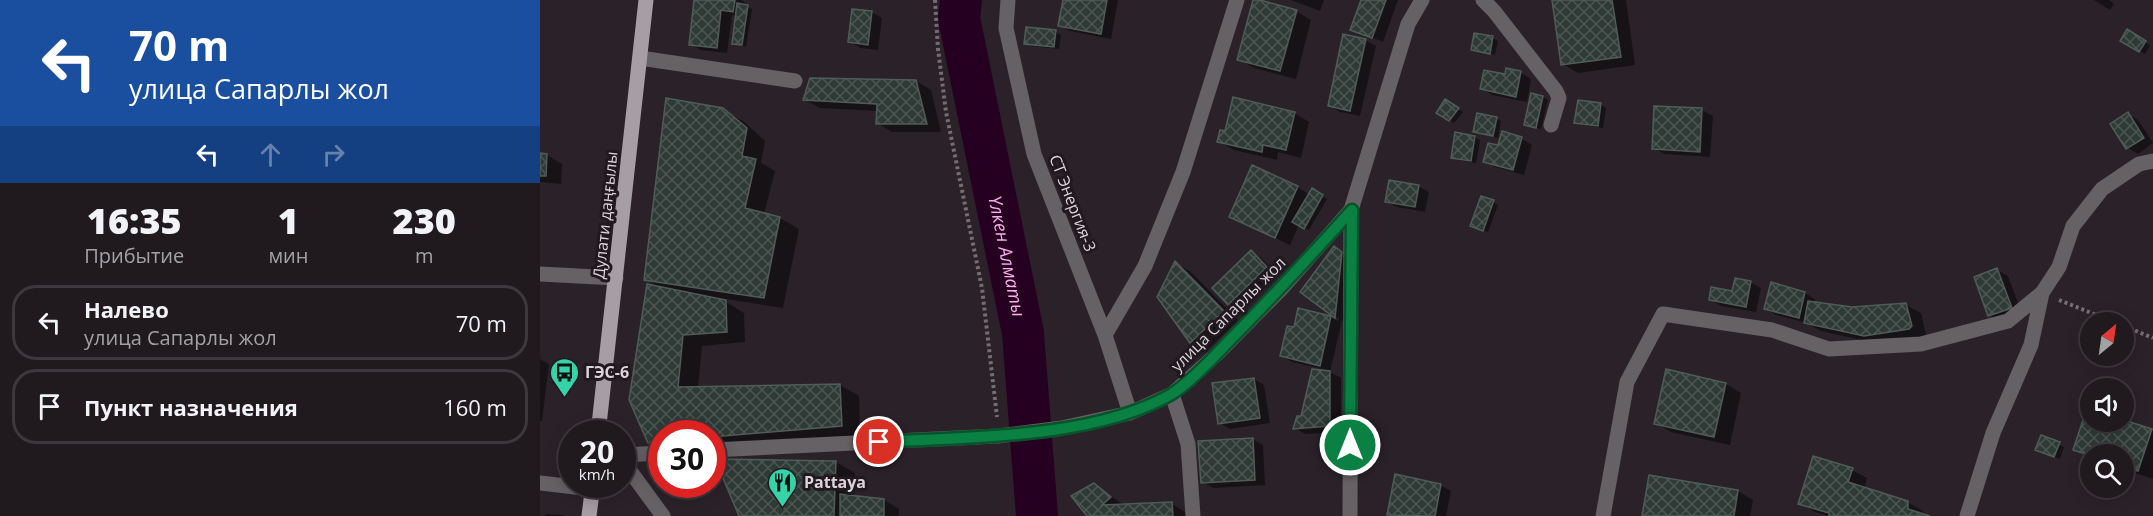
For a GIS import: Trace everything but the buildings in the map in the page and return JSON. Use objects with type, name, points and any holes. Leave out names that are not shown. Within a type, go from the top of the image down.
[{"type":"main road","name":"Дулати даңғылы","points":[[600,420],[646,0]]},
{"type":"main road","points":[[589,516],[591,498]]},
{"type":"street","name":"СТ Энергия-3","points":[[1008,0],[1006,28],[1034,154],[1105,335],[1131,413]]},
{"type":"street","points":[[1105,335],[1145,266],[1183,172],[1237,0]]},
{"type":"street","name":"улица Сапарлы жол","points":[[726,449],[998,436],[1062,429],[1131,413],[1172,394],[1217,354],[1281,289],[1352,210],[1408,24],[1422,0]]},
{"type":"street","points":[[1484,0],[1556,91],[1559,98],[1551,125]]},
{"type":"street","points":[[640,58],[795,81]]},
{"type":"street","points":[[1603,516],[1627,382],[1663,314],[1772,330],[1829,349],[1921,344],[2008,321],[2042,293],[2059,267],[2073,226],[2102,189],[2139,164],[2153,161]]},
{"type":"street","points":[[1350,516],[1352,210]]},
{"type":"street","points":[[540,274],[616,278]]},
{"type":"street","points":[[1967,516],[1994,433],[2031,345],[2042,293]]},
{"type":"street","points":[[1172,394],[1188,444],[1193,516]]},
{"type":"street","points":[[636,479],[663,516]]},
{"type":"street","points":[[540,483],[558,484]]},
{"type":"path","points":[[935,0],[938,50],[946,112],[982,288],[998,436]]},
{"type":"path","points":[[2042,293],[2090,312]]},
{"type":"path","points":[[2134,330],[2153,338]]},
{"type":"waterway","name":"Үлкен Алматы","points":[[961,0],[959,18],[1023,333],[1037,516]]},
{"type":"place","name":"ГЭС-6","points":[[564,398]]},
{"type":"place","name":"Pattaya","points":[[783,508]]},
{"type":"route","points":[[879,442],[998,436],[1062,429],[1131,413],[1172,394],[1217,354],[1281,289],[1352,210],[1350,445]]}]
